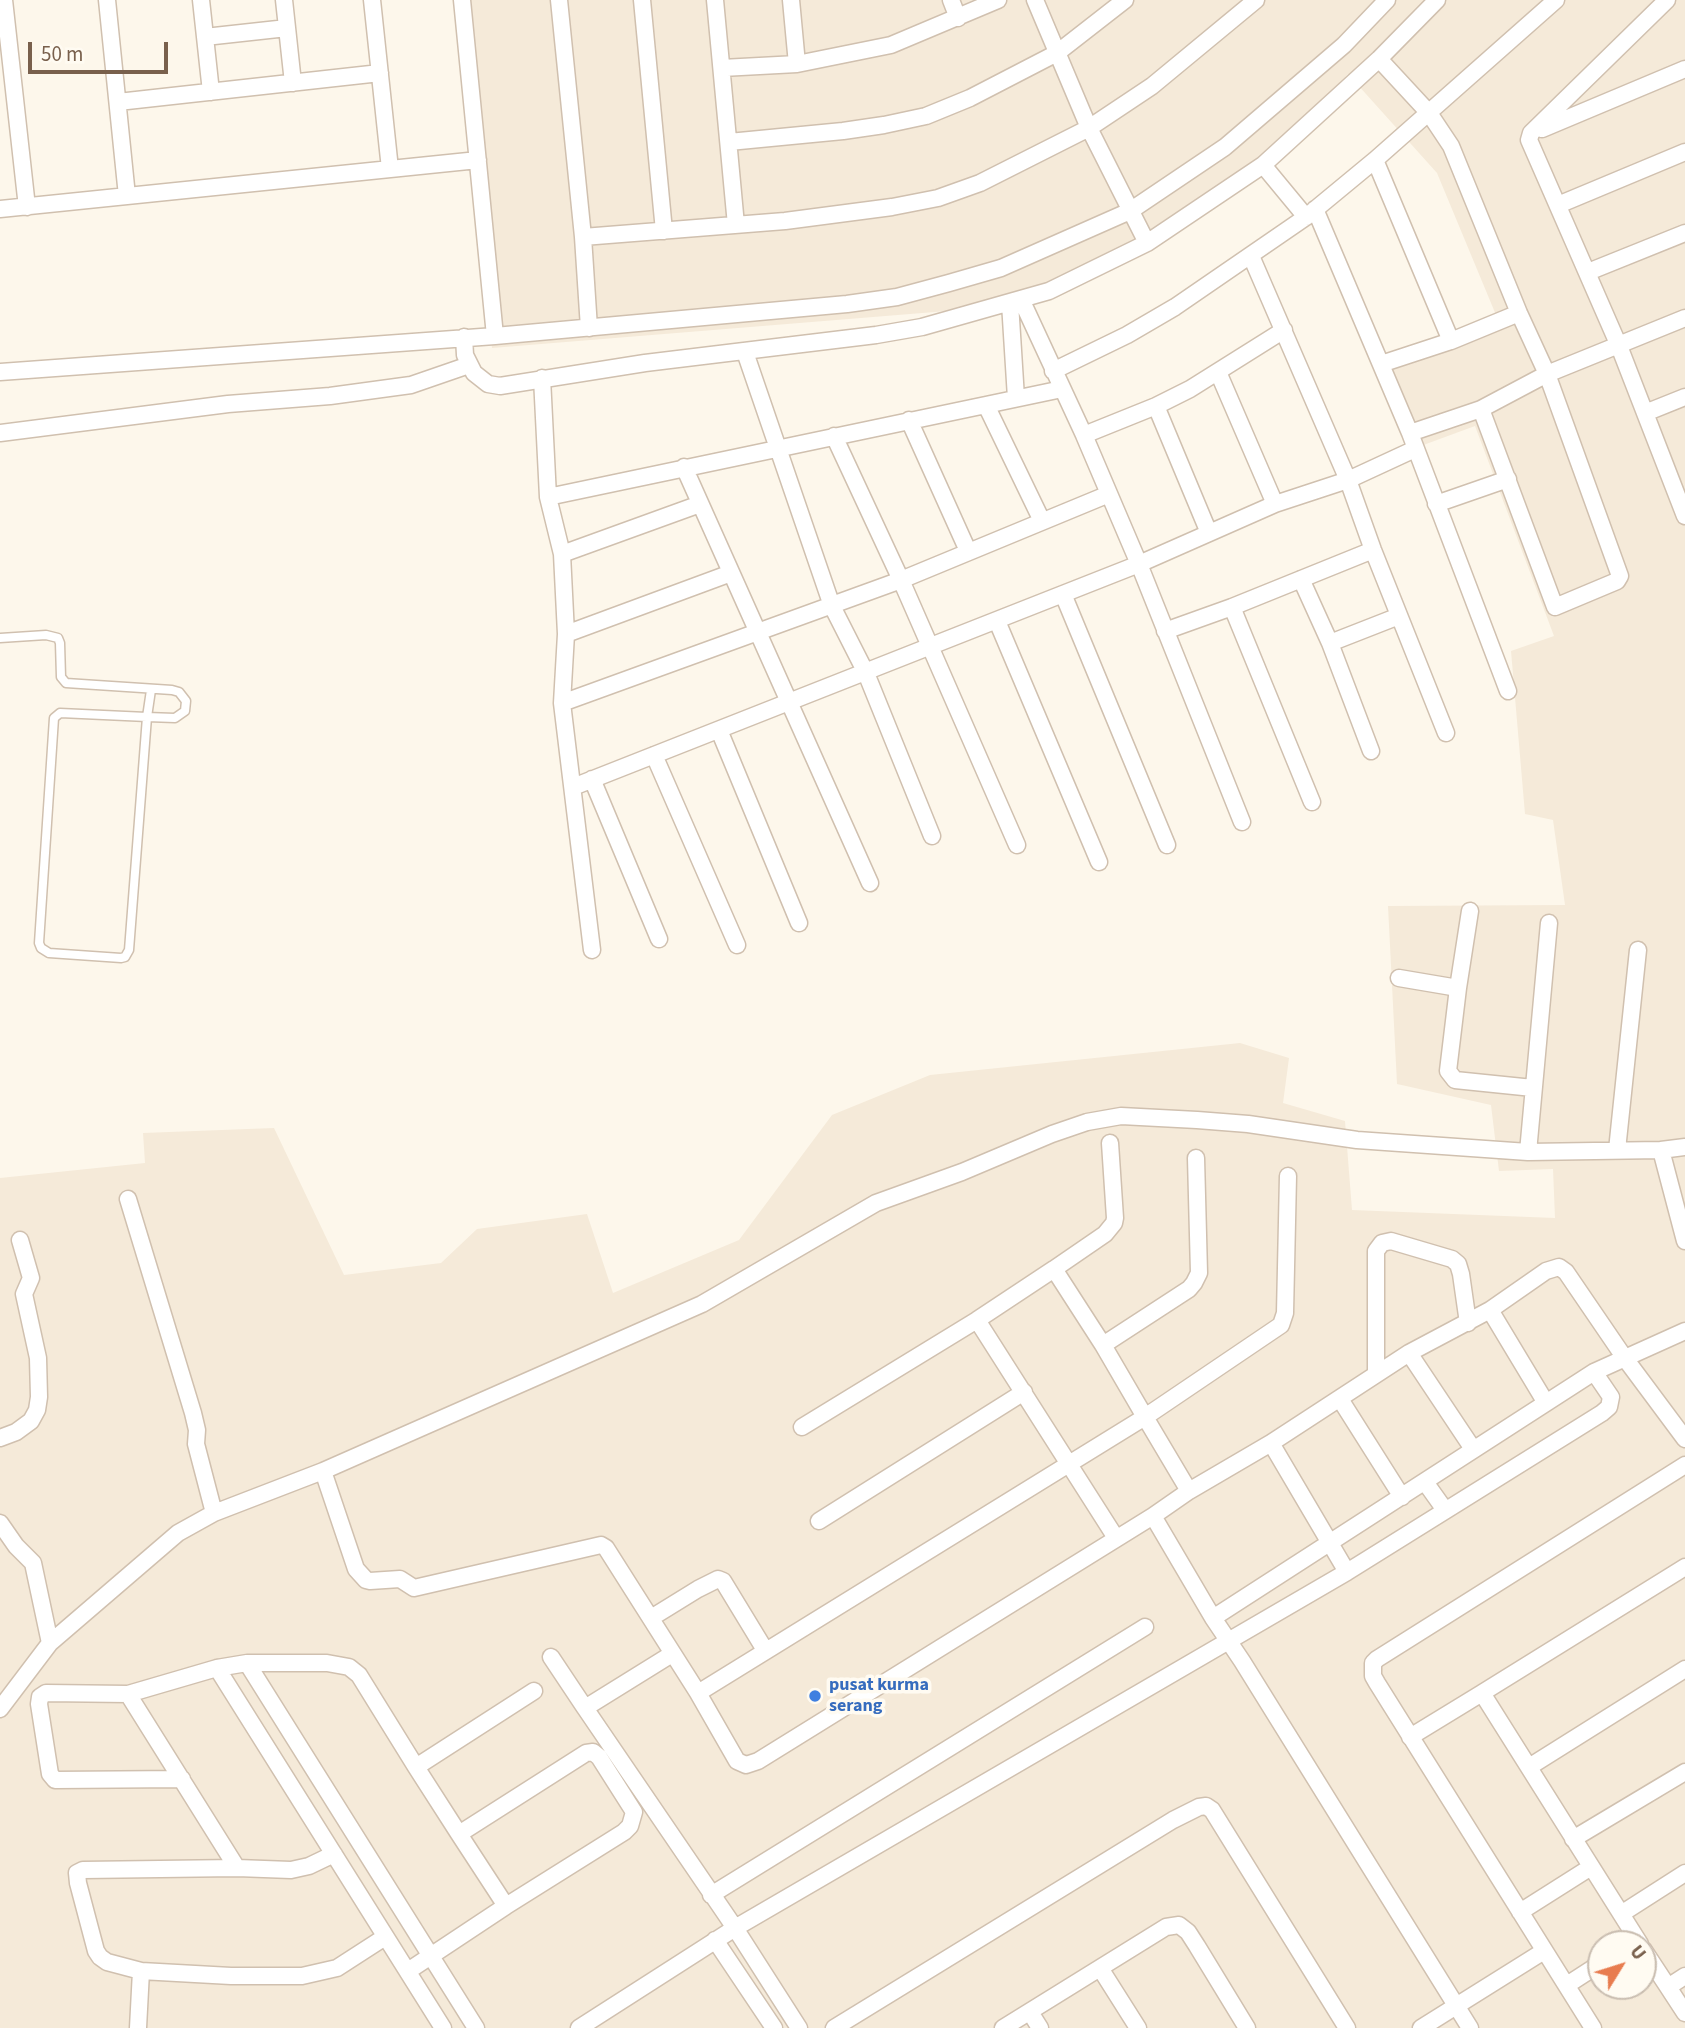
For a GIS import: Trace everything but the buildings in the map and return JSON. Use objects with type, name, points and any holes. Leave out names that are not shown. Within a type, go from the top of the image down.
[{"type":"street","points":[[4,0],[27,206]]},
{"type":"street","points":[[107,0],[127,196]]},
{"type":"street","points":[[201,0],[211,92]]},
{"type":"street","points":[[284,0],[293,83]]},
{"type":"street","points":[[372,0],[390,169]]},
{"type":"street","points":[[462,0],[495,336]]},
{"type":"street","points":[[559,0],[583,237],[589,328]]},
{"type":"street","points":[[642,0],[664,231]]},
{"type":"street","points":[[715,0],[736,225]]},
{"type":"street","points":[[791,0],[797,64]]},
{"type":"street","points":[[951,0],[958,18]]},
{"type":"street","points":[[722,68],[797,64],[891,45],[998,0]]},
{"type":"street","points":[[1035,0],[1089,128],[1146,240]]},
{"type":"street","points":[[729,142],[843,131],[926,116],[970,98],[1057,53],[1124,0]]},
{"type":"street","points":[[583,237],[736,225],[892,208],[938,198],[980,183],[1089,128],[1152,86],[1256,0]]},
{"type":"street","points":[[0,372],[495,336],[897,297],[1002,268],[1132,215],[1225,147],[1344,45],[1387,0]]},
{"type":"street","points":[[464,337],[465,355],[471,369],[488,384],[500,386],[645,363],[922,327],[1049,291],[1077,279],[1146,240],[1263,165],[1379,59],[1437,0]]},
{"type":"street","points":[[1053,371],[1175,307],[1310,213],[1375,160],[1556,0]]},
{"type":"street","points":[[1667,0],[1529,136],[1619,346],[1685,516]]},
{"type":"street","points":[[205,37],[287,28]]},
{"type":"street","points":[[1379,59],[1429,113],[1451,146],[1518,313],[1547,374],[1619,579],[1555,607],[1481,409]]},
{"type":"street","points":[[1533,132],[1685,69]]},
{"type":"street","points":[[118,102],[380,73]]},
{"type":"street","points":[[1558,205],[1685,152]]},
{"type":"street","points":[[0,209],[478,160]]},
{"type":"street","points":[[1375,160],[1451,341]]},
{"type":"street","points":[[1263,165],[1310,213],[1381,364],[1508,691]]},
{"type":"street","points":[[1588,272],[1685,233]]},
{"type":"street","points":[[1251,256],[1348,480],[1446,733]]},
{"type":"street","points":[[1015,301],[1084,435],[1139,564],[1242,822]]},
{"type":"street","points":[[1015,301],[1016,398]]},
{"type":"street","points":[[1381,364],[1451,341],[1518,313]]},
{"type":"street","points":[[573,787],[1139,564],[1275,504],[1348,480],[1413,441],[1547,374],[1685,318]]},
{"type":"street","points":[[1084,435],[1156,406],[1218,372],[1284,330]]},
{"type":"street","points":[[745,352],[832,606],[866,673],[932,836]]},
{"type":"street","points":[[0,433],[228,404],[330,396],[411,385],[471,369]]},
{"type":"street","points":[[1218,372],[1275,504]]},
{"type":"street","points":[[542,378],[548,497],[562,554],[566,634],[562,703],[592,950]]},
{"type":"street","points":[[548,497],[1062,389]]},
{"type":"street","points":[[1645,414],[1685,397]]},
{"type":"street","points":[[986,405],[1042,521]]},
{"type":"street","points":[[1156,406],[1209,533]]},
{"type":"street","points":[[909,420],[968,551]]},
{"type":"street","points":[[834,436],[931,647],[1017,845]]},
{"type":"street","points":[[684,467],[870,883]]},
{"type":"street","points":[[1436,504],[1507,479]]},
{"type":"street","points":[[562,703],[901,580],[1109,494]]},
{"type":"street","points":[[562,554],[700,504]]},
{"type":"street","points":[[1165,631],[1373,550]]},
{"type":"street","points":[[566,634],[731,573]]},
{"type":"street","points":[[1301,579],[1330,643],[1371,751]]},
{"type":"street","points":[[1063,594],[1167,845]]},
{"type":"street","points":[[1232,607],[1312,802]]},
{"type":"street","points":[[1330,643],[1399,616]]},
{"type":"street","points":[[997,621],[1099,862]]},
{"type":"street","points":[[719,730],[800,923]]},
{"type":"street","points":[[654,755],[737,945]]},
{"type":"street","points":[[592,779],[659,939]]},
{"type":"street","points":[[1470,911],[1448,1066],[1451,1076],[1455,1080],[1533,1088]]},
{"type":"street","points":[[1528,1152],[1549,923]]},
{"type":"street","points":[[1617,1150],[1638,950]]},
{"type":"street","points":[[1399,978],[1458,988]]},
{"type":"street","points":[[0,1709],[50,1643],[178,1533],[214,1513],[323,1471],[702,1304],[876,1203],[1087,1122],[1121,1116],[1197,1120],[1248,1124],[1357,1140],[1528,1152],[1661,1150],[1685,1147]]},
{"type":"street","points":[[802,1427],[978,1320],[1105,1234],[1115,1218],[1110,1143]]},
{"type":"street","points":[[1661,1150],[1685,1241]]},
{"type":"street","points":[[1103,1345],[1189,1289],[1199,1273],[1196,1158]]},
{"type":"street","points":[[698,1693],[1145,1418],[1282,1325],[1288,1176]]},
{"type":"street","points":[[128,1199],[193,1413],[197,1430],[196,1444],[214,1513]]},
{"type":"street","points":[[0,1438],[16,1432],[31,1421],[39,1398],[38,1358],[24,1294],[31,1278],[20,1240]]},
{"type":"street","points":[[1376,1374],[1377,1251],[1382,1243],[1391,1241],[1452,1259],[1458,1264],[1468,1323]]},
{"type":"street","points":[[323,1471],[356,1569],[366,1580],[400,1579],[414,1588],[601,1545],[609,1552],[651,1618],[737,1761],[746,1765],[758,1761],[1153,1516],[1188,1491],[1271,1443],[1409,1353],[1490,1310],[1546,1271],[1559,1267],[1566,1272],[1685,1439]]},
{"type":"street","points":[[1054,1269],[1103,1345],[1188,1491]]},
{"type":"street","points":[[1490,1310],[1546,1403]]},
{"type":"street","points":[[978,1320],[1116,1538]]},
{"type":"street","points":[[1213,1618],[1594,1372],[1685,1331]]},
{"type":"street","points":[[1409,1353],[1473,1449]]},
{"type":"street","points":[[579,2028],[735,1927],[1347,1572],[1609,1407],[1611,1397],[1594,1372]]},
{"type":"street","points":[[819,1521],[1024,1392]]},
{"type":"street","points":[[1340,1399],[1402,1497]]},
{"type":"street","points":[[1271,1443],[1347,1572]]},
{"type":"street","points":[[1593,2028],[1373,1676],[1373,1663],[1685,1465]]},
{"type":"street","points":[[1425,1482],[1445,1510]]},
{"type":"street","points":[[1153,1516],[1213,1618],[1470,2028]]},
{"type":"street","points":[[0,1523],[16,1546],[33,1563],[50,1643]]},
{"type":"street","points":[[1410,1737],[1685,1567]]},
{"type":"street","points":[[651,1618],[718,1579],[723,1581],[765,1650]]},
{"type":"street","points":[[711,1895],[1145,1627]]},
{"type":"street","points":[[585,1708],[672,1654]]},
{"type":"street","points":[[551,1657],[735,1927],[799,2028]]},
{"type":"street","points":[[247,1663],[476,2028]]},
{"type":"street","points":[[182,1779],[55,1780],[50,1774],[40,1697],[46,1693],[128,1694],[217,1668],[247,1663],[327,1663],[349,1667],[359,1675],[506,1906]]},
{"type":"street","points":[[217,1668],[443,2028]]},
{"type":"street","points":[[1529,1767],[1685,1669]]},
{"type":"street","points":[[416,1767],[534,1690]]},
{"type":"street","points":[[1482,1693],[1630,1930]]},
{"type":"street","points":[[128,1694],[237,1868]]},
{"type":"street","points":[[408,1971],[630,1826],[634,1812],[600,1757],[593,1752],[586,1753],[459,1834]]},
{"type":"street","points":[[1573,1839],[1685,1772]]},
{"type":"street","points":[[834,2028],[1199,1807],[1212,1810],[1340,2026]]},
{"type":"street","points":[[334,1854],[309,1867],[291,1870],[83,1870],[77,1873],[96,1951],[107,1962],[141,1971],[231,1976],[302,1976],[337,1968],[385,1937]]},
{"type":"street","points":[[1520,1912],[1591,1867]]},
{"type":"street","points":[[1621,1914],[1685,1873]]},
{"type":"street","points":[[1003,2028],[1166,1927],[1179,1925],[1188,1933],[1247,2028]]},
{"type":"street","points":[[715,1940],[774,2028]]},
{"type":"street","points":[[1421,2028],[1544,1951]]},
{"type":"street","points":[[1100,1968],[1138,2028]]},
{"type":"street","points":[[138,2028],[141,1971]]},
{"type":"street","points":[[1567,1985],[1587,1972]]},
{"type":"street","points":[[1657,1972],[1685,2013]]},
{"type":"street","points":[[1668,1987],[1685,1976]]},
{"type":"street","points":[[1030,2012],[1040,2028]]},
{"type":"lane","points":[[0,638],[46,635],[58,638],[61,677],[66,683],[176,691],[184,697],[186,707],[182,715],[177,717],[147,717],[60,713],[54,718],[39,943],[41,948],[49,953],[121,958],[128,954],[147,717],[151,690]]},
{"type":"shaded area","points":[[460,0],[1685,0],[1685,2028],[0,2028],[0,1178],[145,1163],[143,1133],[274,1128],[344,1275],[441,1263],[477,1229],[587,1214],[613,1293],[739,1240],[832,1115],[930,1075],[1240,1043],[1289,1058],[1283,1103],[1345,1121],[1352,1210],[1555,1218],[1553,1169],[1499,1171],[1491,1105],[1397,1084],[1388,906],[1565,905],[1553,820],[1525,814],[1511,651],[1554,636],[1475,426],[1418,447],[1380,358],[1496,315],[1437,173],[1348,74],[1234,192],[1083,274],[947,311],[492,348]]},
{"type":"place","name":"pusat kurma serang","points":[[815,1696]]}]
